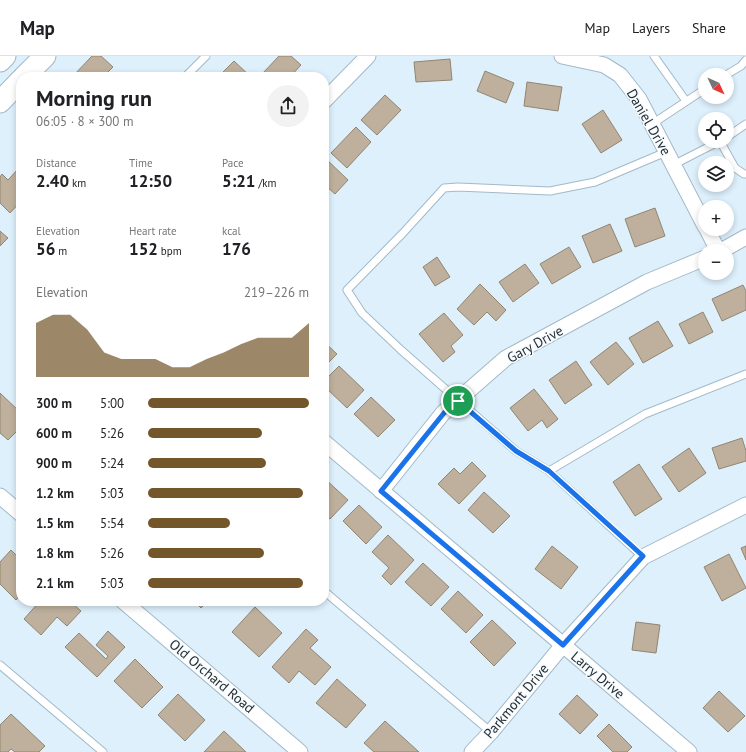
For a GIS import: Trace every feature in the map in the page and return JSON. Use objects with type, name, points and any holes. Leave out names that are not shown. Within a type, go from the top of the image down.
[{"type":"main road","points":[[0,61],[5,56]]},
{"type":"main road","points":[[29,72],[45,56]]},
{"type":"main road","points":[[0,102],[16,85]]},
{"type":"street","points":[[329,96],[368,56]]},
{"type":"street","name":"Daniel Drive","points":[[562,56],[585,58],[604,65],[620,75],[639,99],[698,212]]},
{"type":"street","points":[[733,244],[746,237]]},
{"type":"street","name":"Gary Drive","points":[[381,491],[444,413],[506,358],[647,282],[698,261]]},
{"type":"street","name":"Larry Drive","points":[[329,446],[689,752]]},
{"type":"street","points":[[0,496],[16,510]]},
{"type":"street","name":"Parkmont Drive","points":[[472,752],[491,732],[563,645],[643,556],[746,505]]},
{"type":"street","name":"Old Orchard Road","points":[[129,606],[300,752]]},
{"type":"lane","points":[[190,72],[206,56]]},
{"type":"lane","points":[[654,56],[686,101]]},
{"type":"lane","points":[[734,70],[741,66],[746,60]]},
{"type":"lane","points":[[652,124],[698,93]]},
{"type":"lane","points":[[734,132],[746,124]]},
{"type":"lane","points":[[643,556],[549,471],[516,451],[458,401],[362,313],[347,290],[444,188],[458,187],[550,191],[595,182],[699,148]]},
{"type":"lane","points":[[724,148],[735,168],[746,174]]},
{"type":"lane","points":[[549,471],[645,414],[746,374]]},
{"type":"lane","points":[[329,596],[491,732]]},
{"type":"lane","points":[[0,664],[103,752]]},
{"type":"building","points":[[92,56],[101,56],[113,67],[108,72],[77,72]]},
{"type":"building","points":[[279,56],[291,56],[301,65],[295,72],[264,72]]},
{"type":"building","points":[[450,59],[452,80],[416,82],[414,62]]},
{"type":"building","points":[[234,61],[246,72],[223,72]]},
{"type":"building","points":[[485,71],[514,83],[506,103],[477,91]]},
{"type":"building","points":[[527,82],[562,87],[558,111],[524,106]]},
{"type":"building","points":[[385,95],[401,110],[377,135],[361,120]]},
{"type":"building","points":[[603,110],[622,140],[601,153],[582,124]]},
{"type":"building","points":[[356,127],[371,142],[347,168],[331,153]]},
{"type":"building","points":[[329,162],[348,180],[335,194],[329,189]]},
{"type":"building","points":[[16,171],[16,206],[10,213],[0,203],[0,177],[2,174],[8,180]]},
{"type":"building","points":[[655,208],[665,236],[635,247],[625,219]]},
{"type":"building","points":[[610,224],[622,251],[593,263],[582,236]]},
{"type":"building","points":[[0,231],[8,238],[0,246]]},
{"type":"building","points":[[569,247],[581,267],[552,284],[540,264]]},
{"type":"building","points":[[437,257],[450,277],[435,286],[423,267]]},
{"type":"building","points":[[525,264],[539,283],[513,302],[499,282]]},
{"type":"building","points":[[480,284],[506,310],[496,321],[487,312],[474,325],[457,309]]},
{"type":"building","points":[[743,285],[746,291],[746,310],[722,321],[712,299]]},
{"type":"building","points":[[703,312],[713,332],[689,344],[679,324]]},
{"type":"building","points":[[444,313],[463,335],[451,346],[455,352],[443,362],[419,334]]},
{"type":"building","points":[[658,321],[673,346],[643,363],[629,338]]},
{"type":"building","points":[[616,342],[634,364],[608,385],[590,362]]},
{"type":"building","points":[[329,347],[337,354],[329,362]]},
{"type":"building","points":[[576,361],[592,385],[565,404],[549,380]]},
{"type":"building","points":[[339,366],[364,390],[347,408],[329,391],[329,376]]},
{"type":"building","points":[[534,389],[558,419],[547,428],[542,420],[528,431],[510,408]]},
{"type":"building","points":[[0,393],[16,408],[16,432],[8,440],[0,433]]},
{"type":"building","points":[[371,397],[395,420],[378,437],[354,414]]},
{"type":"building","points":[[742,438],[746,451],[746,461],[719,469],[712,448]]},
{"type":"building","points":[[689,448],[706,473],[679,492],[662,467]]},
{"type":"building","points":[[472,462],[486,476],[459,504],[438,484],[454,468],[460,474]]},
{"type":"building","points":[[639,464],[662,499],[635,516],[613,482]]},
{"type":"building","points":[[329,483],[348,500],[330,519],[329,518]]},
{"type":"building","points":[[484,492],[510,516],[493,533],[468,510]]},
{"type":"building","points":[[359,505],[382,527],[366,544],[343,521]]},
{"type":"building","points":[[388,535],[414,560],[391,585],[382,576],[389,568],[372,552]]},
{"type":"building","points":[[552,546],[578,567],[561,589],[535,569]]},
{"type":"building","points":[[746,546],[746,560],[741,548]]},
{"type":"building","points":[[11,550],[16,555],[16,600],[0,584],[0,562]]},
{"type":"building","points":[[729,554],[746,588],[722,601],[704,567]]},
{"type":"building","points":[[423,563],[449,587],[431,606],[405,582]]},
{"type":"building","points":[[458,591],[483,615],[466,633],[441,609]]},
{"type":"building","points":[[36,606],[76,606],[81,611],[67,626],[57,617],[41,635],[24,619]]},
{"type":"building","points":[[255,607],[282,633],[259,657],[232,632]]},
{"type":"building","points":[[492,620],[516,643],[494,666],[470,642]]},
{"type":"building","points":[[636,622],[660,625],[656,653],[632,650]]},
{"type":"building","points":[[306,629],[318,640],[310,648],[331,667],[315,685],[299,671],[289,683],[272,667]]},
{"type":"building","points":[[108,631],[125,647],[97,677],[65,647],[79,633],[106,659],[108,656],[96,645]]},
{"type":"building","points":[[135,659],[163,687],[142,708],[114,681]]},
{"type":"building","points":[[337,679],[366,705],[346,728],[316,703]]},
{"type":"building","points":[[719,691],[745,716],[728,732],[703,708]]},
{"type":"building","points":[[178,694],[205,720],[185,741],[158,715]]},
{"type":"building","points":[[577,695],[598,715],[580,734],[559,714]]},
{"type":"building","points":[[11,714],[45,746],[39,752],[15,752],[11,749],[8,752],[0,752],[0,725]]},
{"type":"building","points":[[385,721],[419,752],[374,752],[364,743]]},
{"type":"building","points":[[609,724],[632,747],[627,752],[613,752],[597,736]]},
{"type":"building","points":[[224,731],[246,752],[204,752]]},
{"type":"route","points":[[458,401],[516,451],[549,471],[643,556],[563,645],[381,491],[444,413],[458,401]]}]
